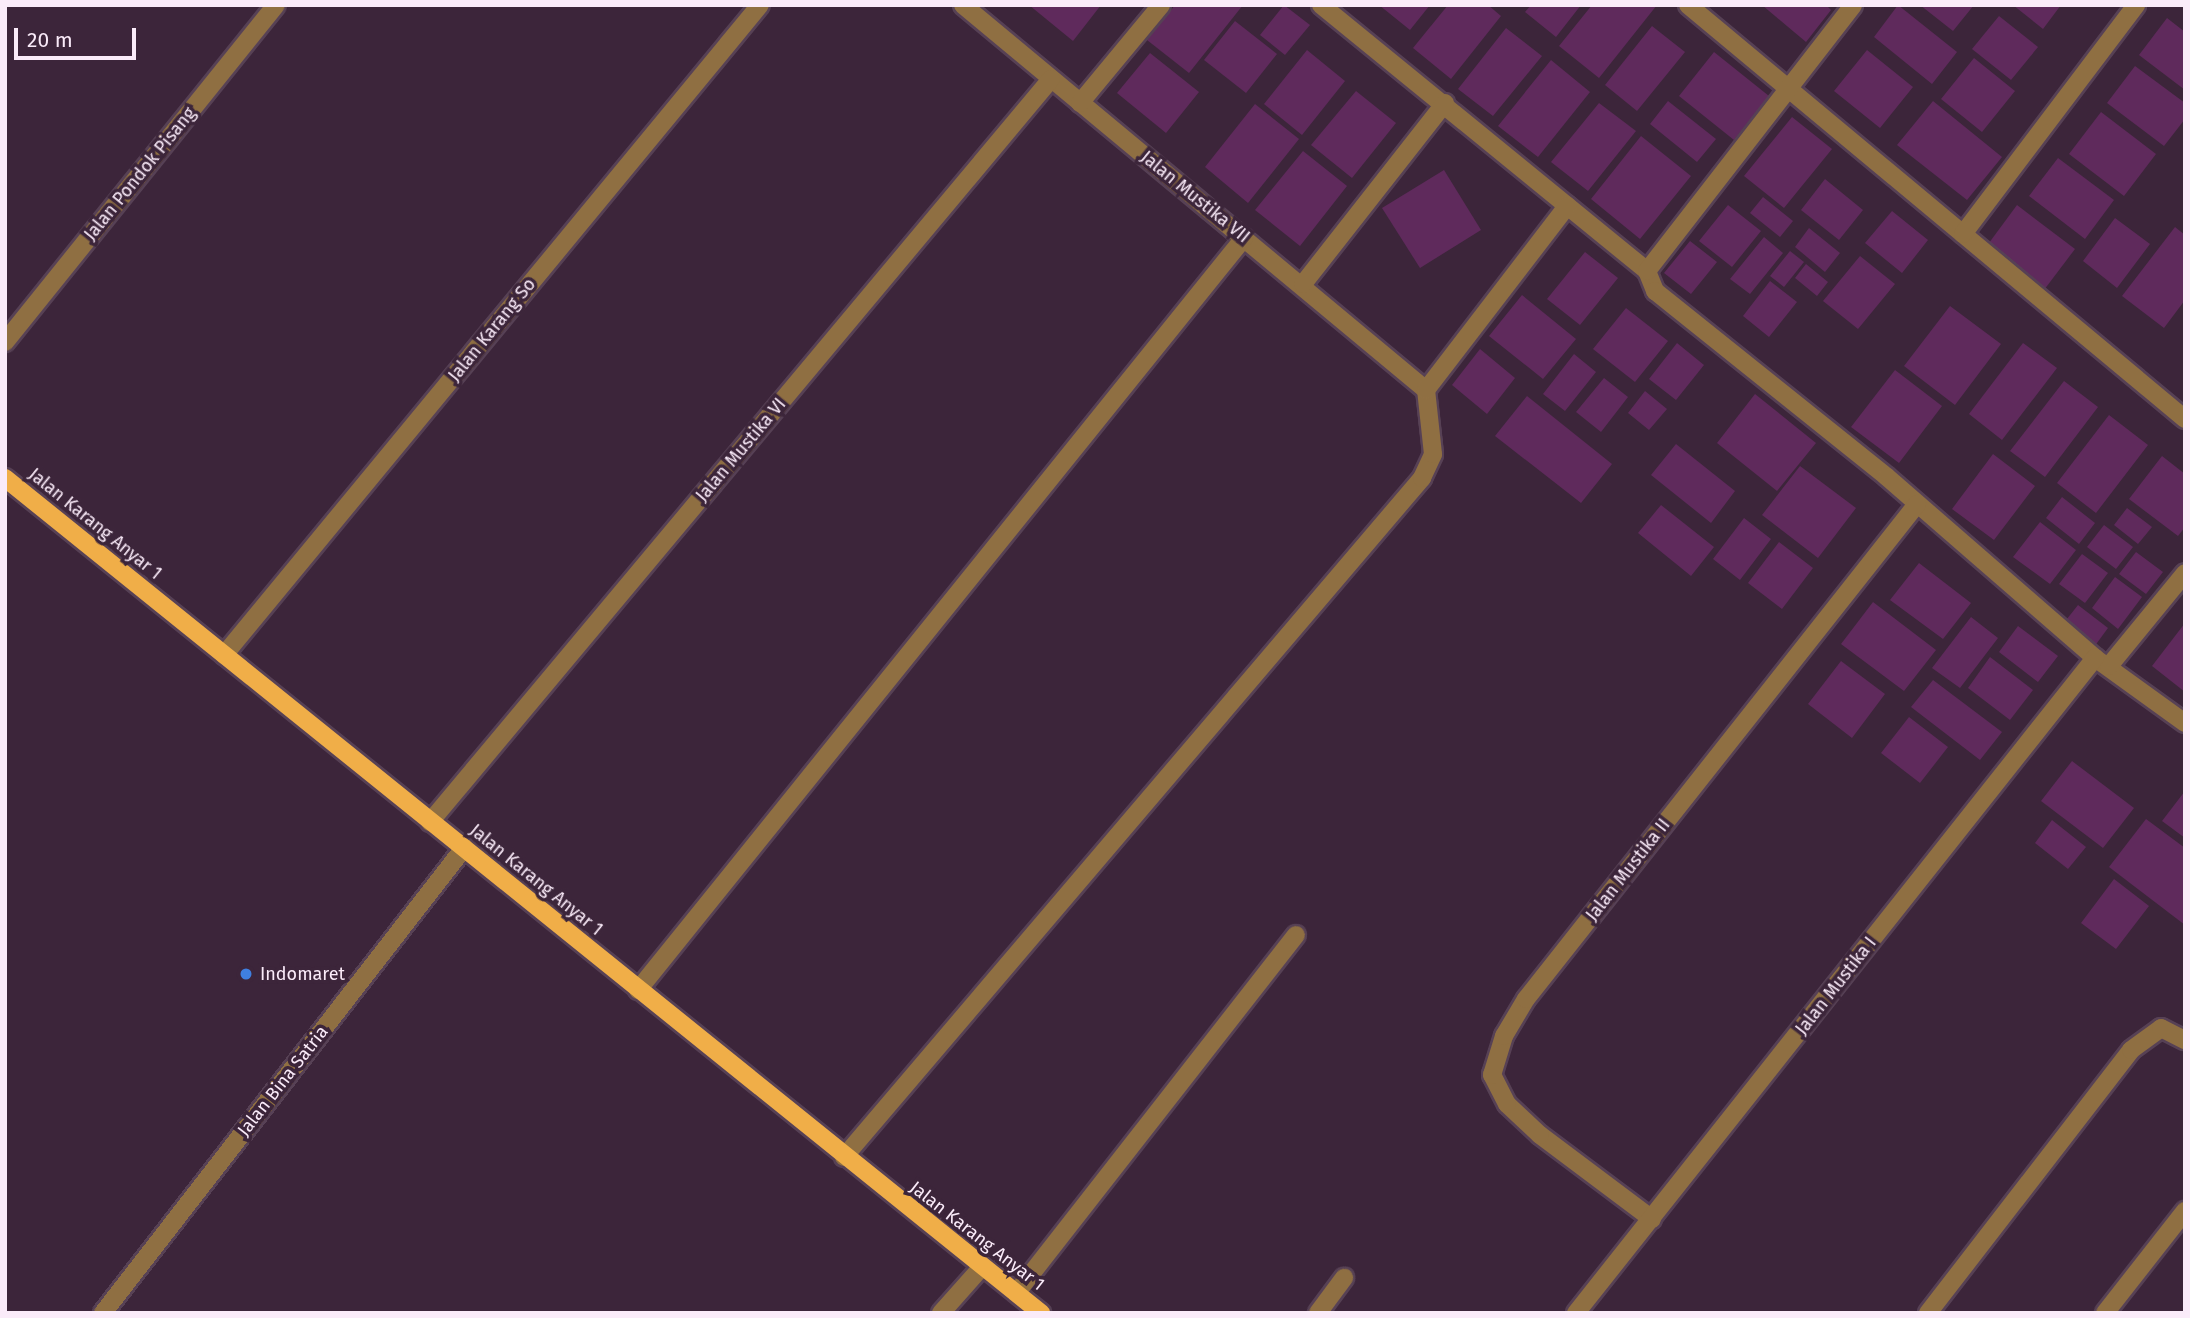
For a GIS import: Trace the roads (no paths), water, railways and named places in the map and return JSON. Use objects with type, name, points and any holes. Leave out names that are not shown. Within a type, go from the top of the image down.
[{"type":"main road","name":"Jalan Karang Anyar 1","points":[[5,478],[981,1268],[1017,1292],[1041,1313]]},
{"type":"street","name":"Jalan Pondok Pisang","points":[[5,342],[276,5]]},
{"type":"street","name":"Jalan Karang So","points":[[224,655],[760,5]]},
{"type":"street","name":"Jalan Mustika VII","points":[[963,5],[1303,284],[1426,390]]},
{"type":"street","points":[[1080,103],[1161,5]]},
{"type":"street","points":[[1321,5],[1445,103],[1647,271],[1655,291],[1917,504],[2102,662],[2185,723]]},
{"type":"street","points":[[1688,5],[1789,93],[2185,419]]},
{"type":"street","points":[[1647,271],[1789,93],[1853,5]]},
{"type":"street","points":[[1963,234],[2136,5]]},
{"type":"street","name":"Jalan Mustika VI","points":[[430,822],[1051,79]]},
{"type":"street","points":[[1303,284],[1445,103]]},
{"type":"street","points":[[844,1157],[1422,478],[1433,454],[1426,390],[1567,206]]},
{"type":"street","points":[[638,990],[1244,238]]},
{"type":"street","name":"Jalan Mustika II","points":[[1651,1219],[1541,1135],[1507,1104],[1492,1075],[1504,1037],[1526,999],[1917,504]]},
{"type":"street","name":"Jalan Mustika I","points":[[1576,1313],[2102,662],[2185,573]]},
{"type":"street","name":"Jalan Bina Satria","points":[[103,1313],[464,848]]},
{"type":"street","points":[[1017,1292],[1296,935]]},
{"type":"street","points":[[1928,1313],[2131,1050],[2161,1028],[2185,1040]]},
{"type":"street","points":[[2105,1313],[2185,1211]]},
{"type":"street","points":[[941,1313],[981,1268]]},
{"type":"street","points":[[1318,1313],[1344,1278]]},
{"type":"place","name":"Indomaret","points":[[246,974]]}]
